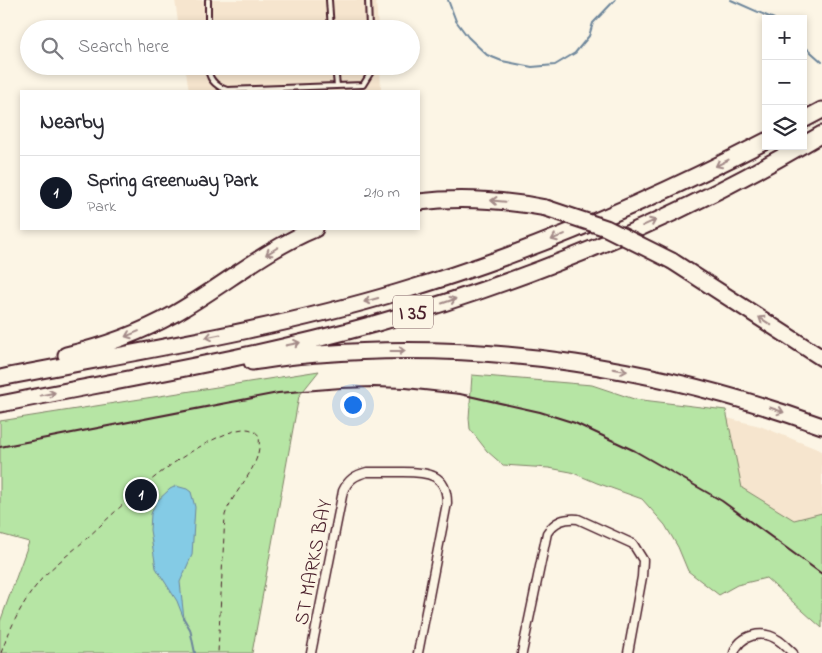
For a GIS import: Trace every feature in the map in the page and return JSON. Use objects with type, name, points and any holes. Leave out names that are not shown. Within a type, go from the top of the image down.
[{"type":"highway","points":[[807,118],[822,110]]},
{"type":"highway","name":"I 35","points":[[807,143],[822,134]]},
{"type":"highway","name":"I 35","points":[[0,378],[262,327],[330,311],[415,287],[552,240],[651,198],[762,143]]},
{"type":"highway","name":"I 35","points":[[0,404],[309,341],[374,324],[502,283],[566,259],[681,209],[794,150]]},
{"type":"highway","points":[[420,202],[446,199],[504,201],[546,208],[606,228],[672,261],[822,358]]},
{"type":"highway","points":[[0,372],[84,351],[116,341],[146,328],[175,313],[281,245],[313,230]]},
{"type":"highway","points":[[193,365],[222,366],[319,354],[374,351],[434,351],[520,357],[594,365],[676,381],[753,402],[822,426]]},
{"type":"street","name":"ST MARKS BAY","points":[[311,653],[343,491],[346,484],[359,474],[367,472],[419,472],[429,473],[444,485],[447,494],[447,504],[418,653]]},
{"type":"street","points":[[522,653],[547,533],[552,525],[560,520],[569,518],[578,519],[633,544],[643,560],[642,577],[628,653]]},
{"type":"street","points":[[734,653],[741,642],[748,637],[758,634],[768,635],[777,639],[793,653]]},
{"type":"lane","points":[[208,0],[208,20]]},
{"type":"lane","points":[[329,0],[330,20]]},
{"type":"lane","points":[[368,0],[369,20]]},
{"type":"lane","points":[[210,75],[212,81],[219,87],[227,90],[363,85],[368,75]]},
{"type":"lane","points":[[336,75],[337,86]]},
{"type":"path","points":[[1,653],[16,615],[36,585],[49,570],[158,473],[196,449],[232,432],[246,428],[256,432],[259,436],[258,450],[248,476],[230,502],[225,515],[218,653]]},
{"type":"shaded area","points":[[175,0],[376,0],[377,20],[178,20]]},
{"type":"shaded area","points":[[186,75],[380,75],[381,90],[189,90]]},
{"type":"shaded area","points":[[616,396],[677,406],[760,426],[822,451],[822,587]]},
{"type":"green space","points":[[319,371],[299,396],[252,653],[0,653],[0,622],[29,542],[0,534],[0,421]]},
{"type":"green space","points":[[472,375],[592,385],[634,399],[726,410],[742,488],[794,520],[822,513],[822,628],[766,578],[737,585],[719,595],[688,571],[678,547],[665,525],[642,499],[571,472],[549,468],[503,465],[487,451],[470,429]]},
{"type":"water","points":[[176,486],[191,492],[195,507],[192,555],[180,582],[184,619],[177,601],[156,568],[150,530],[151,514],[156,502]]},
{"type":"waterway","points":[[448,0],[456,21],[468,37],[487,55],[502,61],[532,67],[555,65],[575,53],[589,36],[593,23],[615,0]]},
{"type":"waterway","points":[[731,0],[765,15]]},
{"type":"waterway","points":[[807,49],[822,62]]},
{"type":"waterway","points":[[184,619],[190,629],[195,653]]},
{"type":"railway","points":[[0,447],[278,393],[374,387],[406,388],[460,394],[540,412],[575,423],[635,451],[722,501],[822,574]]},
{"type":"place","name":"Spring Greenway Park","points":[[141,495]]}]
